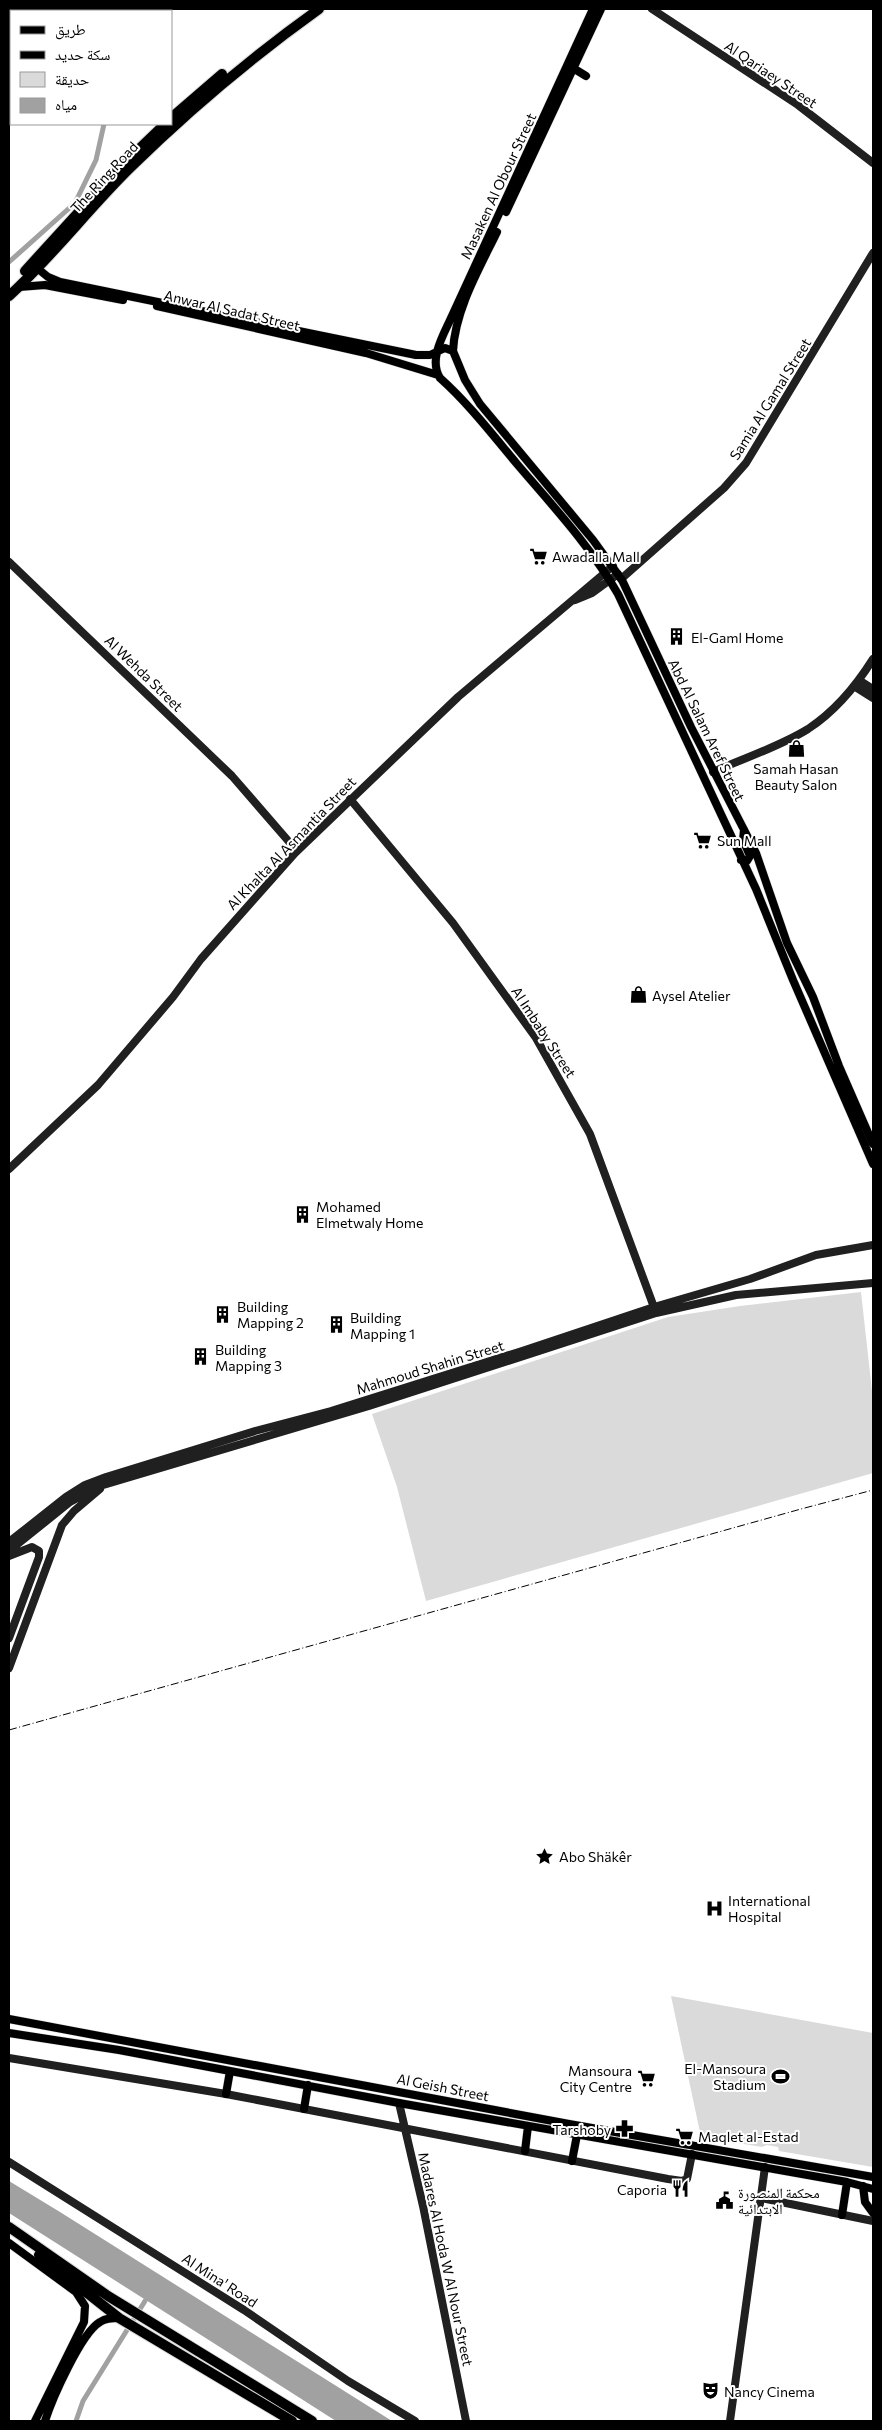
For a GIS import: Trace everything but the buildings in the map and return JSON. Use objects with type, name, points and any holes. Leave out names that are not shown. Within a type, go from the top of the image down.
[{"type":"highway","points":[[172,117],[200,92],[308,9]]},
{"type":"highway","name":"The Ring Road","points":[[13,287],[37,268],[126,172],[190,111],[223,82],[319,9]]},
{"type":"highway","name":"The Ring Road","points":[[9,296],[13,287],[118,169],[164,125]]},
{"type":"highway","points":[[9,2220],[52,2249],[76,2274]]},
{"type":"highway","points":[[9,2228],[61,2267],[120,2319],[285,2410],[312,2421]]},
{"type":"highway","points":[[9,2235],[76,2274],[285,2410],[292,2421]]},
{"type":"main road","name":"Masaken Al Obour Street","points":[[438,376],[435,366],[437,353],[452,316],[593,9]]},
{"type":"main road","name":"Masaken Al Obour Street","points":[[454,351],[455,332],[460,315],[601,9]]},
{"type":"main road","points":[[573,68],[586,76]]},
{"type":"main road","name":"Anwar Al Sadat Street","points":[[37,268],[52,283],[326,344],[438,376]]},
{"type":"main road","name":"Anwar Al Sadat Street","points":[[13,287],[52,283],[424,356],[437,353]]},
{"type":"main road","points":[[437,353],[445,348],[454,351]]},
{"type":"main road","name":"Abd Al Salam Aref Street","points":[[454,351],[468,384],[491,418],[620,577],[713,772],[744,830],[762,871],[786,944],[813,997],[839,1066],[873,1144]]},
{"type":"main road","points":[[421,370],[424,356]]},
{"type":"main road","name":"Abd Al Salam Aref Street","points":[[438,376],[456,393],[528,477],[605,573],[624,604],[756,889],[793,980],[873,1164]]},
{"type":"main road","points":[[456,393],[468,384]]},
{"type":"main road","points":[[741,860],[747,861],[750,858],[743,840],[744,830]]},
{"type":"main road","points":[[756,889],[754,872],[762,871]]},
{"type":"main road","name":"Al Geish Street","points":[[9,2019],[521,2115],[873,2177]]},
{"type":"main road","points":[[9,2028],[94,2043],[110,2049]]},
{"type":"main road","name":"Al Geish Street","points":[[9,2033],[110,2049],[519,2125],[692,2154],[846,2182],[873,2189]]},
{"type":"main road","points":[[226,2094],[230,2071]]},
{"type":"main road","points":[[304,2109],[308,2086]]},
{"type":"main road","points":[[504,2122],[507,2117],[505,2112]]},
{"type":"main road","points":[[519,2125],[518,2119],[521,2115]]},
{"type":"main road","points":[[525,2151],[528,2126]]},
{"type":"main road","points":[[572,2161],[577,2135]]},
{"type":"main road","points":[[842,2214],[846,2182]]},
{"type":"main road","points":[[863,2186],[866,2202],[873,2213]]},
{"type":"main road","points":[[9,2243],[76,2292],[85,2306],[84,2322],[54,2389],[45,2421]]},
{"type":"main road","points":[[35,2421],[95,2325],[106,2319],[120,2319]]},
{"type":"street","name":"Al Qariaey Street","points":[[652,9],[798,105],[873,163]]},
{"type":"street","name":"Samia Al Gamal Street","points":[[620,577],[720,491],[746,463],[873,253]]},
{"type":"street","name":"Al Wehda Street","points":[[9,562],[215,759],[297,851]]},
{"type":"street","name":"Al Khalta Al Asmantia Street","points":[[9,1169],[98,1085],[173,997],[201,959],[255,895],[297,851],[458,697],[613,566]]},
{"type":"street","name":"Al Khalta Al Asmantia Street","points":[[573,601],[592,593],[610,580],[620,577]]},
{"type":"street","points":[[713,772],[796,736],[810,728],[833,708],[856,683],[873,660]]},
{"type":"street","points":[[856,683],[873,689]]},
{"type":"street","points":[[856,683],[873,698]]},
{"type":"street","name":"Al Imbaby Street","points":[[350,799],[452,923],[496,980],[541,1046],[590,1134],[655,1310]]},
{"type":"street","name":"Mahmoud Shahin Street","points":[[9,1550],[70,1502],[84,1493],[108,1483],[523,1354],[750,1279],[824,1252],[873,1245]]},
{"type":"street","points":[[750,1279],[754,1293]]},
{"type":"street","name":"Mahmoud Shahin Street","points":[[655,1310],[754,1293],[873,1283]]},
{"type":"street","name":"Mahmoud Shahin Street","points":[[9,1542],[66,1497],[85,1485],[106,1477],[406,1391]]},
{"type":"street","points":[[9,1668],[62,1524],[74,1511],[108,1483]]},
{"type":"street","points":[[9,1556],[32,1547],[39,1551],[40,1557],[9,1638]]},
{"type":"street","points":[[9,2058],[226,2094],[682,2181],[689,2174],[692,2154]]},
{"type":"street","name":"Madares Al Hoda W Al Nour Street","points":[[399,2103],[412,2154],[466,2421]]},
{"type":"street","points":[[412,2154],[413,2140],[417,2135],[424,2132]]},
{"type":"street","name":"Al Mina' Road","points":[[9,2162],[244,2310],[340,2375],[415,2421]]},
{"type":"street","points":[[730,2421],[765,2168]]},
{"type":"street","points":[[761,2198],[873,2221]]},
{"type":"green space","points":[[861,1292],[873,1400],[873,1473],[426,1601],[397,1487],[372,1414],[668,1317],[740,1306]]},
{"type":"green space","name":"El-Mansoura Stadium","points":[[671,1996],[873,2033],[873,2167],[779,2151],[778,2147],[767,2145],[762,2147],[701,2137]]},
{"type":"water","points":[[9,2181],[392,2421],[336,2421],[9,2213]]},
{"type":"waterway","points":[[9,262],[75,203],[96,160],[104,125]]},
{"type":"waterway","points":[[76,2421],[83,2401],[145,2301]]},
{"type":"railway","points":[[9,1730],[873,1490]]},
{"type":"place","name":"Awadalla Mall","points":[[538,556]]},
{"type":"place","name":"El-Gaml Home","points":[[677,637]]},
{"type":"place","name":"Samah Hasan Beauty Salon","points":[[796,748]]},
{"type":"place","name":"Sun Mall","points":[[703,840]]},
{"type":"place","name":"Aysel Atelier","points":[[638,995]]},
{"type":"place","name":"Mohamed Elmetwaly Home","points":[[302,1214]]},
{"type":"place","name":"Building Mapping 2","points":[[223,1314]]},
{"type":"place","name":"Building Mapping 1","points":[[336,1325]]},
{"type":"place","name":"Building Mapping 3","points":[[201,1357]]},
{"type":"place","name":"Abo Shäkêr","points":[[545,1856]]},
{"type":"place","name":"International Hospital","points":[[714,1908]]},
{"type":"place","name":"El-Mansoura Stadium","points":[[780,2076]]},
{"type":"place","name":"Mansoura City Centre","points":[[646,2078]]},
{"type":"place","name":"Tarshoby","points":[[625,2129]]},
{"type":"place","name":"Maqlet al-Estad","points":[[684,2136]]},
{"type":"place","name":"Caporia","points":[[681,2189]]},
{"type":"place","name":"محكمة المنصورة الابتدائية","points":[[724,2200]]},
{"type":"place","name":"Nancy Cinema","points":[[710,2391]]}]
